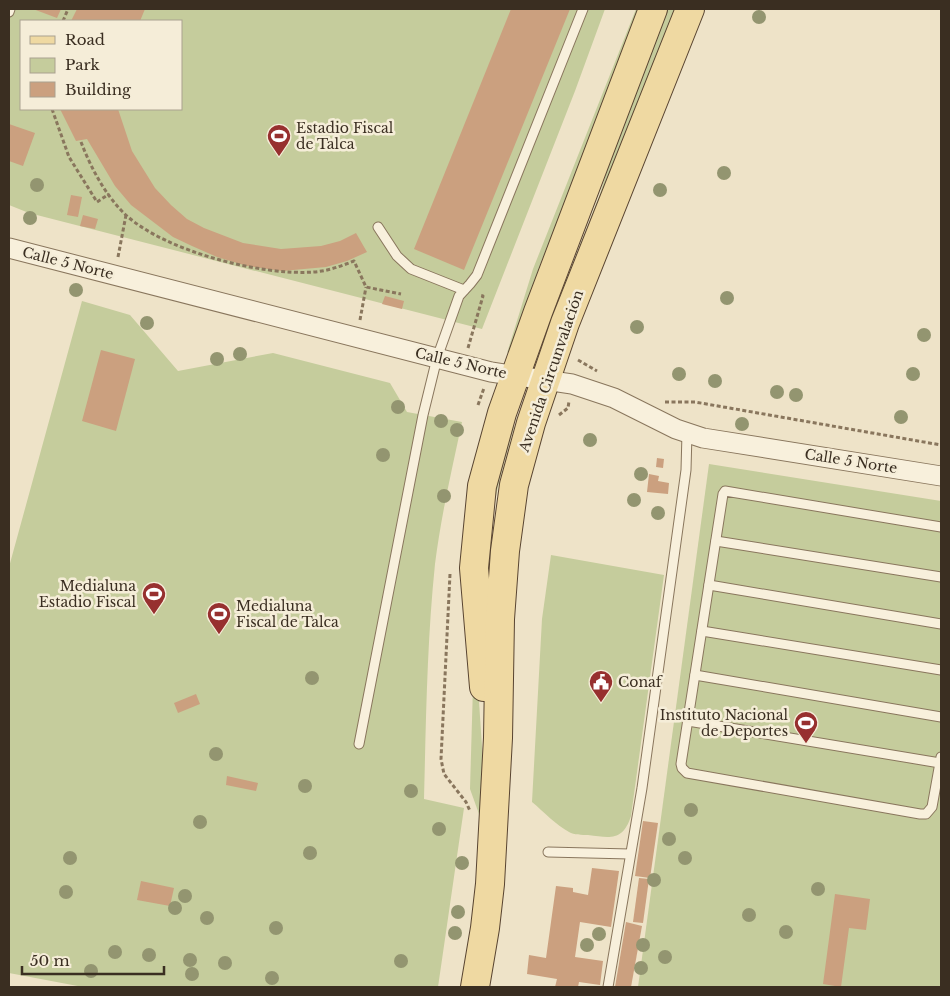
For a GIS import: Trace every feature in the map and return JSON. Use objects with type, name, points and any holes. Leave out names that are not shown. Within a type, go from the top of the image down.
[{"type":"main road","name":"Avenida Circunvalación","points":[[494,783],[488,740],[474,585],[474,559],[482,486],[502,413],[538,312],[653,9]]},
{"type":"main road","name":"Avenida Circunvalación","points":[[475,987],[484,938],[490,884],[494,783],[498,738],[500,619],[514,486],[530,423],[565,323],[690,9]]},
{"type":"street","name":"Calle 5 Norte","points":[[9,248],[491,372],[572,384],[614,398],[687,433],[703,438],[941,476]]},
{"type":"lane","points":[[359,744],[423,415],[437,358],[459,296],[476,275],[583,9]]},
{"type":"lane","points":[[378,227],[398,256],[411,269],[464,290]]},
{"type":"lane","points":[[608,987],[642,788],[682,499],[687,453],[687,433]]},
{"type":"lane","points":[[688,722],[941,760],[932,807],[926,814],[687,773],[681,764],[724,492],[727,490],[941,527]]},
{"type":"lane","points":[[716,540],[941,576]]},
{"type":"lane","points":[[709,585],[941,624]]},
{"type":"lane","points":[[702,631],[941,670]]},
{"type":"lane","points":[[695,675],[941,717]]},
{"type":"lane","points":[[548,852],[630,854]]},
{"type":"path","points":[[52,110],[69,157],[97,202],[109,194]]},
{"type":"path","points":[[81,142],[92,167],[109,194],[126,215],[146,230],[182,247],[255,268],[284,272],[330,270],[354,261],[366,287],[359,323]]},
{"type":"path","points":[[117,262],[126,215]]},
{"type":"path","points":[[366,287],[401,294]]},
{"type":"path","points":[[464,290],[483,296],[468,349]]},
{"type":"path","points":[[578,360],[603,374]]},
{"type":"path","points":[[664,402],[695,402],[941,444]]},
{"type":"green space","name":"Estadio Fiscal de Talca","points":[[9,9],[605,9],[482,329],[29,213],[9,205]]},
{"type":"green space","points":[[636,9],[642,9],[540,265],[510,350],[507,353],[533,269]]},
{"type":"green space","points":[[665,9],[679,9],[543,350],[540,348],[541,345],[600,194],[617,137]]},
{"type":"green space","name":"Medialuna Fiscal de Talca","points":[[82,301],[130,315],[178,371],[273,353],[390,383],[407,412],[462,422],[437,546],[427,681],[424,799],[464,808],[438,987],[83,987],[9,973],[9,567]]},
{"type":"green space","points":[[508,426],[514,427],[494,506],[490,545],[490,609],[485,609],[490,504]]},
{"type":"green space","name":"Instituto Nacional de Deportes","points":[[709,464],[941,501],[941,987],[638,987]]},
{"type":"green space","points":[[551,555],[664,575],[631,816],[624,830],[615,836],[603,837],[571,833],[532,802],[542,619]]},
{"type":"green space","points":[[473,686],[478,687],[485,791],[485,813],[479,814],[470,789]]},
{"type":"building","points":[[33,9],[61,9],[57,18]]},
{"type":"building","points":[[77,9],[145,9],[140,20],[72,20]]},
{"type":"building","points":[[511,9],[570,9],[464,270],[414,249]]},
{"type":"building","points":[[60,110],[118,110],[132,151],[155,188],[187,219],[204,228],[243,243],[281,249],[321,246],[340,241],[356,233],[367,252],[347,261],[326,267],[282,271],[247,266],[217,257],[173,237],[131,205],[115,186],[87,139],[76,141]]},
{"type":"building","points":[[9,124],[35,133],[23,166],[9,161]]},
{"type":"building","points":[[71,195],[82,197],[78,217],[67,215]]},
{"type":"building","points":[[83,215],[98,219],[95,229],[80,226]]},
{"type":"building","points":[[385,296],[404,301],[402,309],[382,304]]},
{"type":"building","points":[[101,350],[135,359],[116,431],[82,421]]},
{"type":"building","points":[[657,458],[664,459],[663,468],[656,467]]},
{"type":"building","points":[[649,474],[659,476],[658,481],[669,483],[668,494],[647,492]]},
{"type":"building","points":[[196,694],[200,704],[178,713],[174,703]]},
{"type":"building","points":[[227,776],[258,783],[256,791],[226,785]]},
{"type":"building","points":[[643,821],[658,823],[650,878],[635,876]]},
{"type":"building","points":[[592,868],[619,871],[611,927],[580,922],[575,957],[603,961],[600,985],[579,982],[578,987],[555,987],[557,979],[527,974],[529,955],[546,958],[556,886],[573,888],[573,892],[588,895]]},
{"type":"building","points":[[639,878],[649,879],[643,923],[633,922]]},
{"type":"building","points":[[141,881],[174,888],[170,906],[137,900]]},
{"type":"building","points":[[835,894],[870,899],[866,930],[849,928],[841,987],[823,984]]},
{"type":"building","points":[[626,922],[642,926],[631,987],[615,987]]},
{"type":"place","name":"Estadio Fiscal de Talca","points":[[279,157]]},
{"type":"place","name":"Medialuna Estadio Fiscal","points":[[154,615]]},
{"type":"place","name":"Medialuna Fiscal de Talca","points":[[219,635]]},
{"type":"place","name":"Conaf","points":[[601,703]]},
{"type":"place","name":"Instituto Nacional de Deportes","points":[[806,744]]}]
